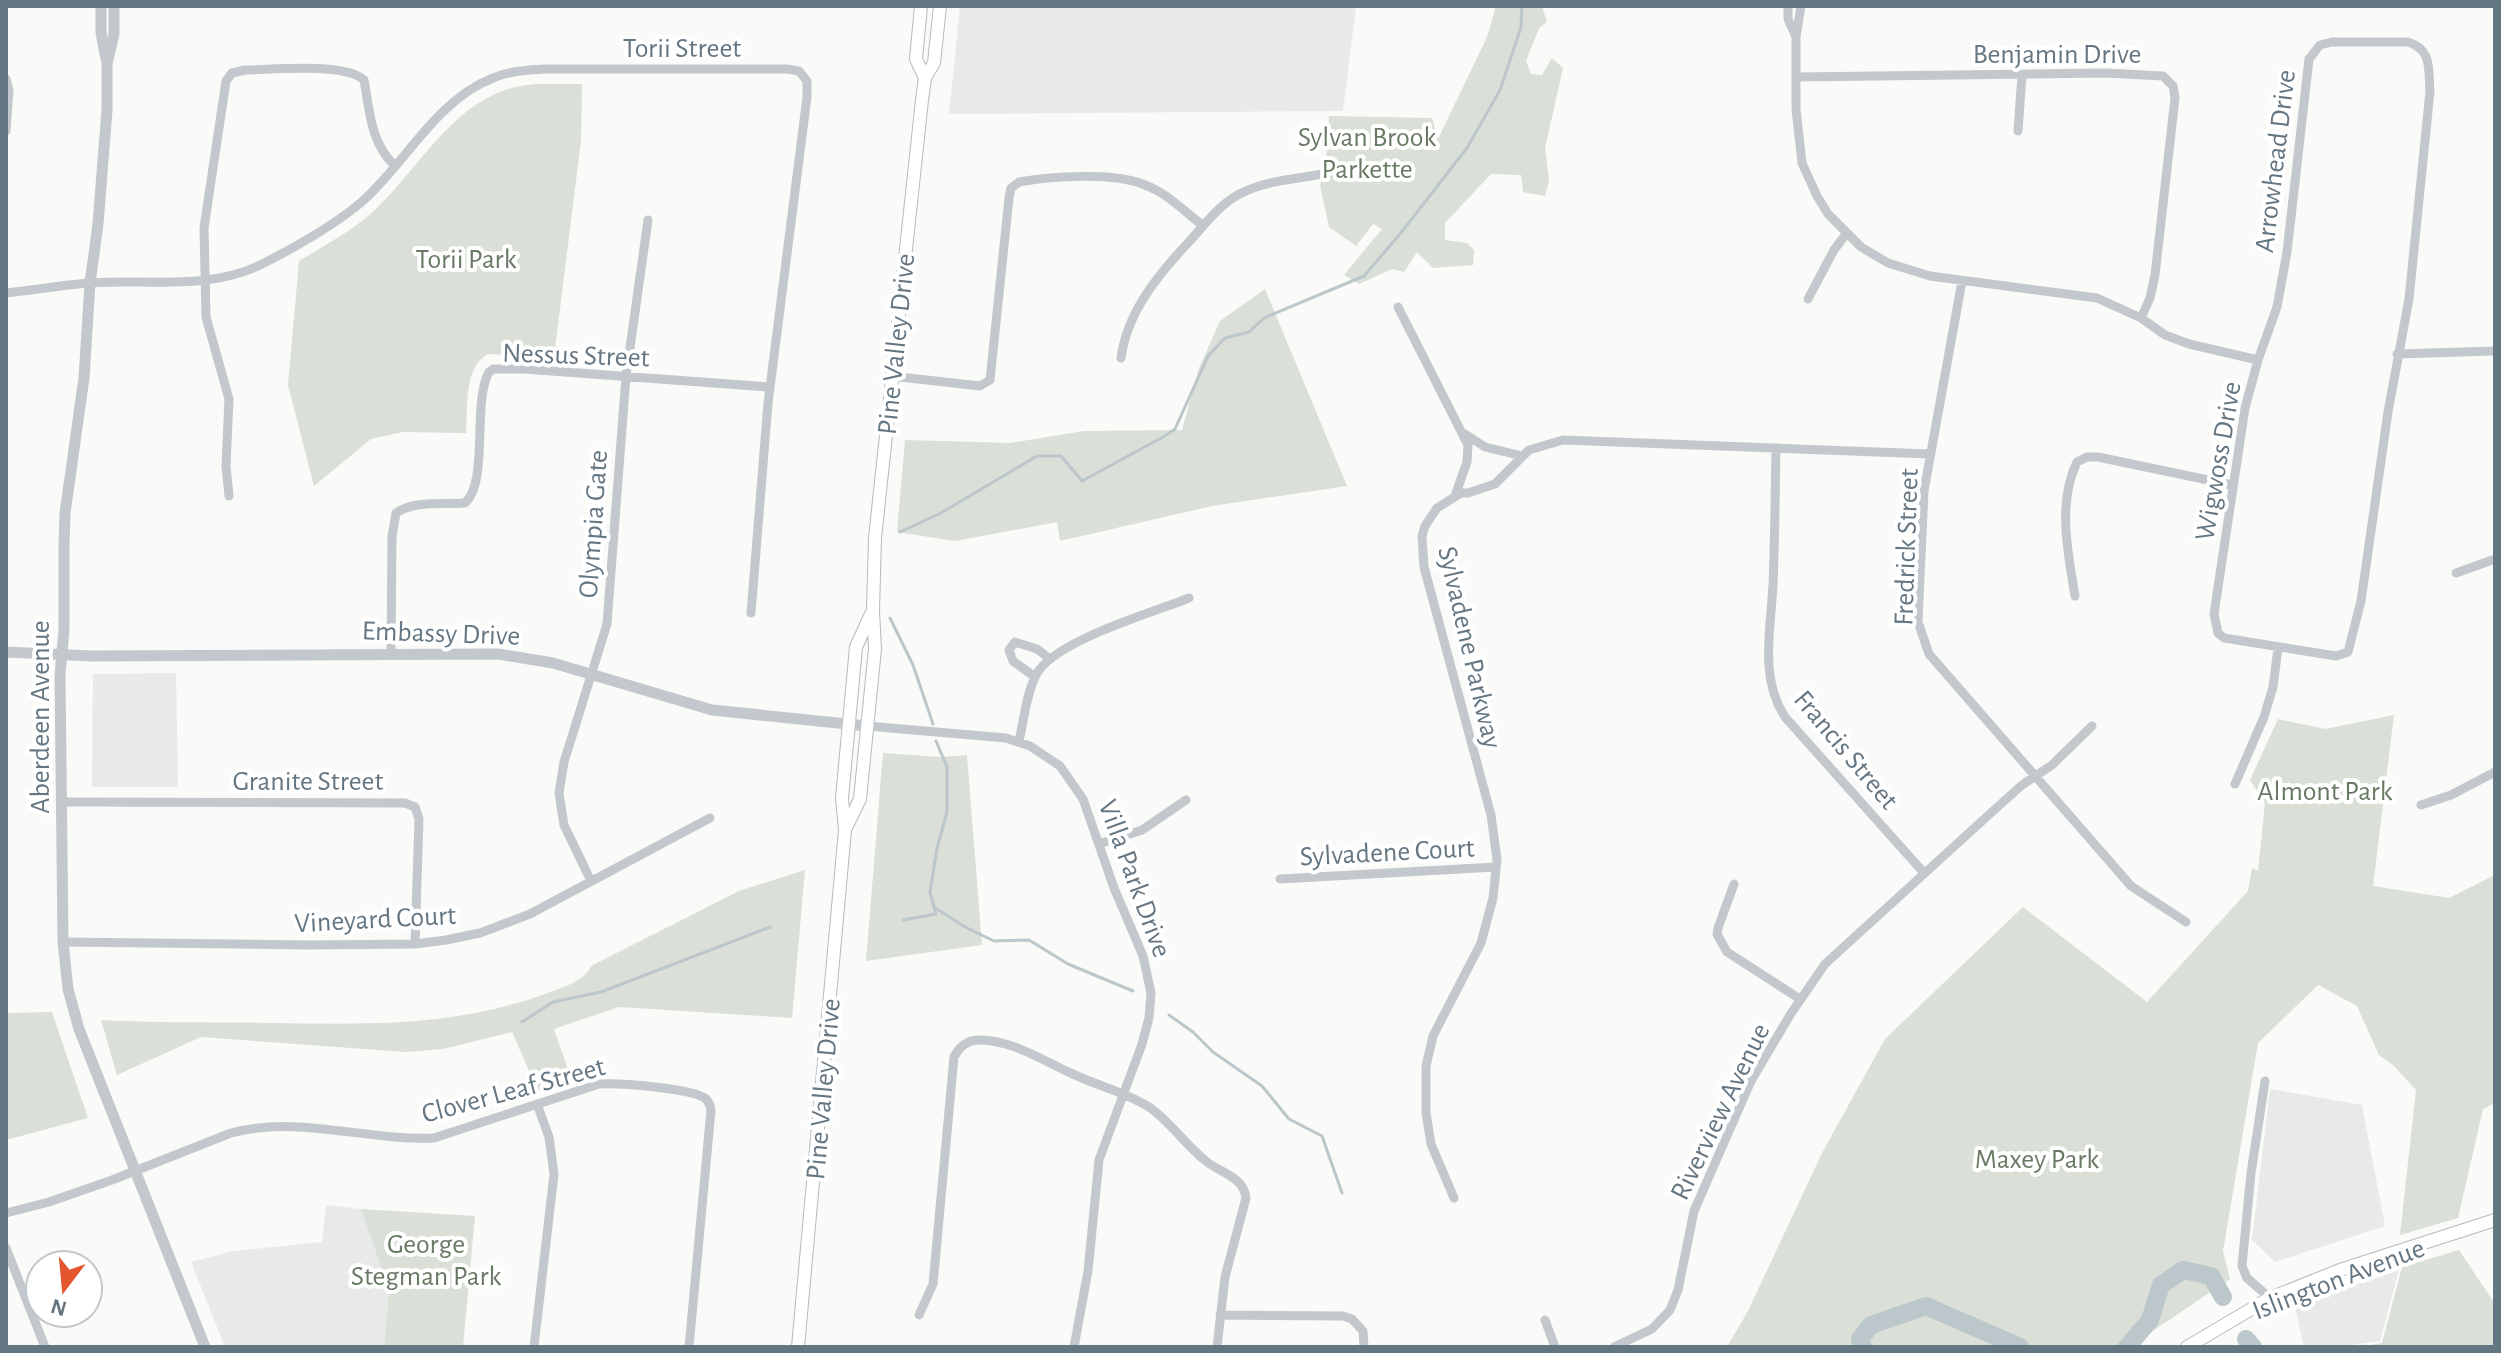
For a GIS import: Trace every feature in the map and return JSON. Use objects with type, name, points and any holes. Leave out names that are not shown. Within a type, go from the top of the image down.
[{"type":"main road","name":"Pine Valley Drive","points":[[921,6],[916,59],[925,78]]},
{"type":"main road","name":"Pine Valley Drive","points":[[845,830],[860,799],[875,649],[875,538],[891,376],[925,78],[934,63],[940,6]]},
{"type":"main road","name":"Pine Valley Drive","points":[[798,1347],[845,830],[842,798],[856,647],[873,611]]},
{"type":"main road","name":"Islington Avenue","points":[[2187,1347],[2270,1298],[2340,1270],[2495,1220]]},
{"type":"street","name":"Aberdeen Avenue","points":[[101,6],[101,32],[107,64],[107,110],[84,378],[65,513],[63,942],[68,989],[79,1029],[205,1347]]},
{"type":"street","name":"Aberdeen Avenue","points":[[107,64],[114,34],[114,6]]},
{"type":"street","name":"Wigwoss Drive","points":[[1788,6],[1788,19],[1796,37]]},
{"type":"street","name":"Wigwoss Drive","points":[[1801,6],[1796,37],[1797,127],[1802,163],[1817,196],[1846,234],[1888,263],[1915,273],[2097,298],[2141,318],[2165,335],[2189,344],[2258,360],[2245,408],[2232,485],[2214,624],[2224,638],[2336,656],[2348,652],[2352,645],[2397,354]]},
{"type":"street","name":"Arrowhead Drive","points":[[2258,360],[2277,307],[2287,252],[2309,59],[2320,45],[2332,42],[2408,42],[2426,53],[2429,63],[2430,91],[2416,238],[2409,299],[2397,354]]},
{"type":"street","name":"Torii Street","points":[[6,293],[90,283],[205,278],[242,273],[277,256],[352,210],[456,100],[474,86],[495,76],[546,69],[799,71],[807,81],[807,97],[769,387],[751,613]]},
{"type":"street","points":[[229,496],[226,466],[228,392],[208,324],[205,278],[205,216],[226,81],[232,73],[245,70],[340,71],[359,75],[364,80],[376,139],[385,156],[395,166]]},
{"type":"street","points":[[2018,131],[2022,75]]},
{"type":"street","name":"Benjamin Drive","points":[[1797,77],[2163,76],[2173,86],[2175,98],[2155,275],[2141,318]]},
{"type":"street","points":[[6,79],[9,90],[6,131]]},
{"type":"street","points":[[1121,358],[1124,340],[1152,285],[1171,258],[1202,225],[1244,191],[1288,179],[1327,175],[1353,166]]},
{"type":"street","points":[[891,376],[980,386],[990,380],[1009,198],[1011,188],[1019,182],[1092,178],[1132,180],[1162,193],[1202,225]]},
{"type":"street","name":"Olympia Gate","points":[[591,881],[564,825],[559,793],[564,762],[607,624],[626,376],[648,220]]},
{"type":"street","points":[[1808,299],[1846,234]]},
{"type":"street","name":"Fredrick Street","points":[[1962,281],[1924,491],[1920,631],[1929,654],[2131,886],[2186,922]]},
{"type":"street","points":[[1398,307],[1468,445],[1467,462],[1455,496]]},
{"type":"street","points":[[2397,354],[2495,351]]},
{"type":"street","name":"Nessus Street","points":[[391,653],[392,536],[396,513],[416,505],[465,503],[470,500],[476,481],[484,390],[489,372],[493,369],[769,387]]},
{"type":"street","points":[[1462,431],[1485,447],[1518,455],[1520,459]]},
{"type":"street","name":"Sylvadene Parkway","points":[[1454,1198],[1431,1144],[1426,1113],[1426,1066],[1433,1036],[1481,943],[1493,898],[1496,867],[1491,815],[1424,567],[1422,536],[1425,526],[1437,508],[1455,496],[1495,484],[1539,445],[1563,440],[1930,454]]},
{"type":"street","name":"Francis Street","points":[[1776,448],[1768,651],[1771,688],[1785,717],[1924,873]]},
{"type":"street","points":[[2075,596],[2066,514],[2069,484],[2077,462],[2087,457],[2098,457],[2232,485]]},
{"type":"street","points":[[2456,573],[2495,559]]},
{"type":"street","points":[[1019,741],[1035,677],[1050,659],[1080,641],[1189,598]]},
{"type":"street","points":[[1035,677],[1009,655],[1015,642],[1037,649],[1050,659]]},
{"type":"street","points":[[2235,784],[2264,717],[2273,687],[2278,648]]},
{"type":"street","name":"Embassy Drive","points":[[6,652],[91,656],[391,653],[521,656],[712,710],[867,726]]},
{"type":"street","name":"Villa Park Drive","points":[[867,726],[1019,741],[1043,753],[1069,776],[1083,799],[1118,899],[1143,956],[1151,993],[1147,1028],[1099,1160],[1088,1271],[1074,1347]]},
{"type":"street","name":"Riverview Avenue","points":[[1614,1347],[1652,1329],[1670,1310],[1678,1290],[1690,1226],[1700,1196],[1756,1072],[1800,999],[1838,950],[2022,785],[2052,765],[2092,726]]},
{"type":"street","points":[[2421,805],[2451,795],[2495,772]]},
{"type":"street","points":[[1099,844],[1142,830],[1186,800]]},
{"type":"street","name":"Granite Street","points":[[62,802],[405,803],[415,807],[419,819],[415,944]]},
{"type":"street","name":"Vineyard Court","points":[[63,942],[244,945],[415,944],[446,940],[498,927],[530,914],[710,818]]},
{"type":"street","name":"Sylvadene Court","points":[[1280,879],[1496,867]]},
{"type":"street","points":[[1734,884],[1717,934],[1727,952],[1800,999]]},
{"type":"street","points":[[919,1315],[933,1284],[952,1068],[959,1048],[975,1040],[1006,1045],[1122,1095],[1158,1114],[1209,1164],[1244,1187],[1246,1198],[1225,1277],[1217,1347]]},
{"type":"street","points":[[2265,1081],[2251,1173],[2242,1266],[2247,1278],[2270,1298]]},
{"type":"street","name":"Clover Leaf Street","points":[[6,1213],[68,1196],[251,1128],[282,1125],[434,1138],[582,1089],[621,1083],[703,1096],[709,1102],[711,1127],[689,1347]]},
{"type":"street","points":[[534,1347],[554,1174],[549,1137],[537,1104]]},
{"type":"street","points":[[6,1248],[45,1347]]},
{"type":"street","points":[[1220,1315],[1343,1316],[1352,1319],[1363,1331],[1364,1347]]},
{"type":"street","points":[[1545,1320],[1555,1347]]},
{"type":"shaded area","points":[[960,6],[1356,6],[1343,111],[949,114]]},
{"type":"shaded area","points":[[176,673],[178,787],[92,787],[93,674]]},
{"type":"shaded area","points":[[2270,1089],[2362,1105],[2385,1226],[2275,1262],[2252,1240]]},
{"type":"shaded area","points":[[326,1205],[361,1209],[389,1290],[384,1347],[225,1347],[191,1262],[233,1251],[322,1242]]},
{"type":"shaded area","points":[[2399,1270],[2380,1341],[2339,1347],[2304,1347],[2295,1306]]},
{"type":"green space","name":"Sylvan Brook Parkette","points":[[1496,6],[1542,6],[1547,22],[1539,28],[1526,61],[1531,74],[1542,75],[1552,58],[1563,68],[1545,148],[1549,181],[1545,196],[1523,192],[1521,175],[1491,174],[1445,223],[1445,240],[1467,243],[1474,250],[1473,265],[1433,268],[1417,252],[1404,272],[1392,269],[1359,284],[1344,275],[1382,229],[1373,224],[1356,246],[1329,227],[1320,185],[1326,162],[1329,116],[1432,118],[1438,139],[1487,37]]},
{"type":"green space","name":"Torii Park","points":[[537,84],[582,84],[581,141],[554,357],[488,354],[474,368],[471,378],[466,433],[403,432],[371,439],[314,486],[288,385],[299,261],[376,209],[465,113],[486,98]]},
{"type":"green space","points":[[1265,289],[1347,486],[1212,506],[1060,541],[1057,522],[955,541],[897,532],[905,440],[1010,443],[1084,431],[1182,430],[1199,368],[1220,321]]},
{"type":"green space","name":"Maxey Park","points":[[2394,715],[2373,886],[2449,898],[2495,875],[2495,1103],[2483,1109],[2458,1218],[2400,1235],[2416,1090],[2379,1055],[2357,1006],[2318,985],[2258,1043],[2223,1251],[2230,1279],[2129,1347],[1727,1347],[1748,1311],[1822,1153],[1885,1039],[2023,907],[2147,1002],[2248,891],[2252,868],[2258,871],[2265,803],[2250,780],[2278,719],[2325,729]]},
{"type":"green space","points":[[883,753],[940,757],[967,755],[982,945],[866,961]]},
{"type":"green space","points":[[805,870],[792,1018],[619,1007],[554,1029],[571,1078],[538,1091],[512,1032],[443,1049],[406,1052],[201,1037],[117,1075],[101,1020],[338,1024],[407,1022],[475,1013],[565,987],[588,972],[591,966],[739,891]]},
{"type":"green space","points":[[52,1012],[88,1118],[6,1140],[6,1013]]},
{"type":"green space","name":"George Stegman Park","points":[[361,1209],[475,1216],[463,1347],[384,1347],[389,1290]]},
{"type":"green space","points":[[2459,1250],[2495,1304],[2495,1347],[2358,1347],[2382,1343],[2402,1267]]},
{"type":"waterway","points":[[900,532],[941,513],[1037,456],[1061,456],[1082,481],[1165,436],[1175,429],[1208,356],[1225,338],[1249,332],[1264,318],[1364,276],[1467,148],[1500,90],[1521,27],[1522,6]]},
{"type":"waterway","points":[[890,618],[913,665],[933,724]]},
{"type":"waterway","points":[[903,920],[936,914],[930,892],[947,812],[947,767],[936,741]]},
{"type":"waterway","points":[[934,907],[994,941],[1029,940],[1068,964],[1133,991]]},
{"type":"waterway","points":[[522,1022],[553,1002],[601,992],[770,927]]},
{"type":"waterway","points":[[1169,1015],[1193,1032],[1213,1052],[1262,1086],[1289,1119],[1322,1136],[1342,1193]]},
{"type":"waterway","points":[[2127,1347],[2150,1320],[2161,1285],[2183,1270],[2211,1276],[2223,1297]]},
{"type":"waterway","points":[[1863,1347],[1860,1339],[1871,1325],[1926,1306],[2020,1347]]},
{"type":"waterway","points":[[2246,1339],[2253,1347]]},
{"type":"park label","name":"Almont Park","points":[[2325,790]]}]
